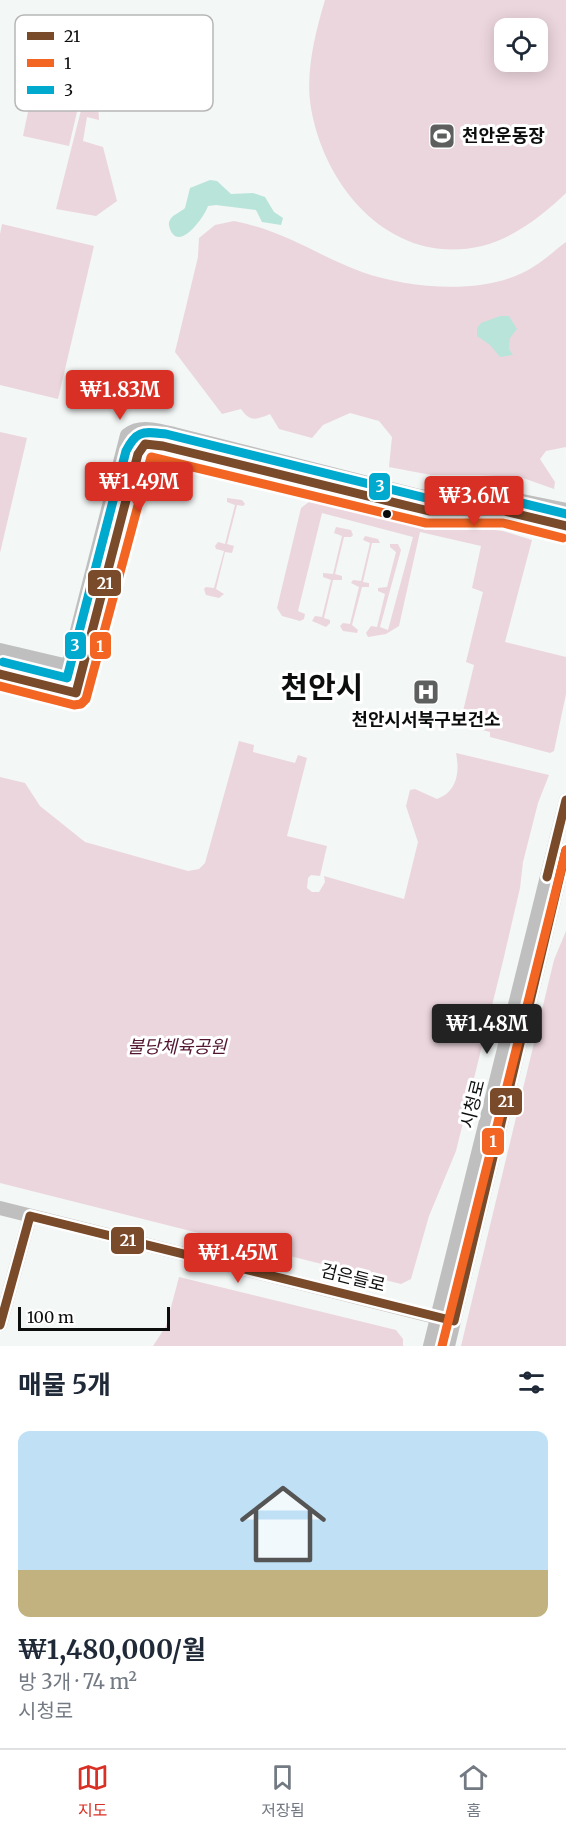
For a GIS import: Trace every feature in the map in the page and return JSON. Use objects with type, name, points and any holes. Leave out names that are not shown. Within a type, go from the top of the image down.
[{"type":"street","points":[[6,651],[68,666],[128,435],[135,429],[174,434],[419,496],[435,498],[493,495],[566,510]]},
{"type":"street","points":[[0,674],[76,693],[138,454],[145,444],[429,511],[504,511],[566,526]]},
{"type":"street","points":[[0,669],[12,671],[18,669],[18,660],[6,651]]},
{"type":"street","name":"시청로","points":[[430,1346],[566,800]]},
{"type":"street","name":"시청로","points":[[448,1346],[566,850]]},
{"type":"street","name":"검은들로","points":[[0,1208],[454,1321]]},
{"type":"street","points":[[0,1325],[30,1216]]},
{"type":"green space","name":"천안운동장","points":[[325,0],[566,0],[566,193],[517,232],[482,246],[450,249],[420,245],[392,233],[368,216],[348,193],[331,167],[319,138],[309,95],[310,68]]},
{"type":"green space","points":[[28,111],[77,111],[69,146],[23,136]]},
{"type":"green space","points":[[81,111],[98,111],[99,120],[87,117],[83,141],[103,147],[117,201],[96,216],[56,209]]},
{"type":"green space","points":[[234,221],[285,237],[362,272],[426,286],[472,286],[515,276],[537,264],[566,242],[566,447],[546,451],[540,459],[555,482],[554,489],[523,478],[431,475],[389,467],[392,437],[379,421],[350,413],[323,425],[312,438],[279,429],[270,414],[254,419],[247,416],[241,409],[222,414],[175,352],[198,257],[199,238],[215,225]]},
{"type":"green space","points":[[2,224],[94,246],[58,399],[0,385],[0,234]]},
{"type":"green space","points":[[0,432],[27,438],[0,553]]},
{"type":"green space","points":[[227,498],[242,500],[245,504],[237,505],[227,544],[234,546],[232,553],[225,552],[216,589],[224,594],[219,598],[206,595],[204,589],[214,588],[224,551],[216,549],[215,546],[218,542],[225,544],[235,505],[227,502]]},
{"type":"green space","points":[[314,498],[434,530],[478,528],[503,531],[532,540],[505,642],[566,657],[566,694],[554,751],[550,753],[490,737],[490,732],[460,724],[474,665],[466,662],[483,592],[472,588],[481,546],[420,532],[399,626],[386,634],[368,637],[366,633],[371,626],[377,627],[385,594],[378,591],[378,588],[387,587],[396,552],[390,544],[398,544],[401,550],[380,627],[388,630],[413,537],[322,513],[298,611],[305,614],[304,619],[300,621],[282,616],[277,608],[301,508]]},
{"type":"green space","points":[[336,527],[351,530],[353,535],[344,537],[335,574],[342,576],[342,580],[333,580],[324,618],[330,620],[330,623],[326,627],[312,621],[315,616],[322,617],[331,580],[323,577],[323,573],[333,574],[342,536],[334,533]]},
{"type":"green space","points":[[365,536],[378,539],[380,543],[372,543],[363,582],[369,583],[369,587],[362,587],[352,625],[358,630],[357,633],[343,631],[340,626],[343,623],[350,624],[359,587],[351,583],[353,580],[361,581],[370,543],[363,540]]},
{"type":"green space","name":"불당체육공원","points":[[239,741],[254,745],[253,752],[295,763],[298,755],[307,758],[287,836],[327,846],[320,876],[311,875],[308,878],[307,888],[312,892],[319,892],[325,882],[324,876],[404,899],[418,842],[406,806],[410,790],[415,789],[437,799],[449,792],[457,774],[456,753],[549,775],[538,803],[523,862],[520,888],[456,1151],[429,1216],[411,1279],[401,1284],[0,1183],[0,777],[25,783],[40,806],[85,842],[188,871],[199,869],[205,863]]},
{"type":"green space","points":[[566,931],[566,1346],[461,1346],[554,960]]},
{"type":"green space","points":[[179,1277],[396,1330],[403,1339],[403,1346],[153,1346],[166,1326]]},
{"type":"shaded area","points":[[210,180],[217,181],[231,194],[253,193],[265,197],[274,212],[283,218],[281,225],[262,222],[256,210],[216,205],[208,206],[197,224],[185,235],[179,237],[174,235],[169,221],[185,208],[190,188]]},
{"type":"shaded area","points":[[500,316],[509,316],[517,329],[510,338],[509,349],[513,355],[500,357],[490,345],[477,336],[477,328],[481,323]]},
{"type":"transit line","name":"3","points":[[3,662],[67,678],[126,451],[138,435],[166,434],[430,499],[505,499],[566,514]]},
{"type":"transit line","name":"21","points":[[0,674],[76,693],[138,454],[145,444],[163,446],[429,511],[504,511],[566,526]]},
{"type":"transit line","name":"1","points":[[0,686],[74,705],[81,704],[86,699],[151,457],[426,523],[503,523],[563,538]]},
{"type":"transit line","name":"21","points":[[547,877],[566,800]]},
{"type":"transit line","name":"21","points":[[0,1325],[30,1216],[454,1321],[566,850]]},
{"type":"transit line","name":"1","points":[[442,1346],[566,850]]},
{"type":"place","name":"천안운동장","points":[[442,136]]},
{"type":"place","name":"천안시서북구보건소","points":[[426,692]]},
{"type":"district","name":"천안시","points":[[322,688]]}]
